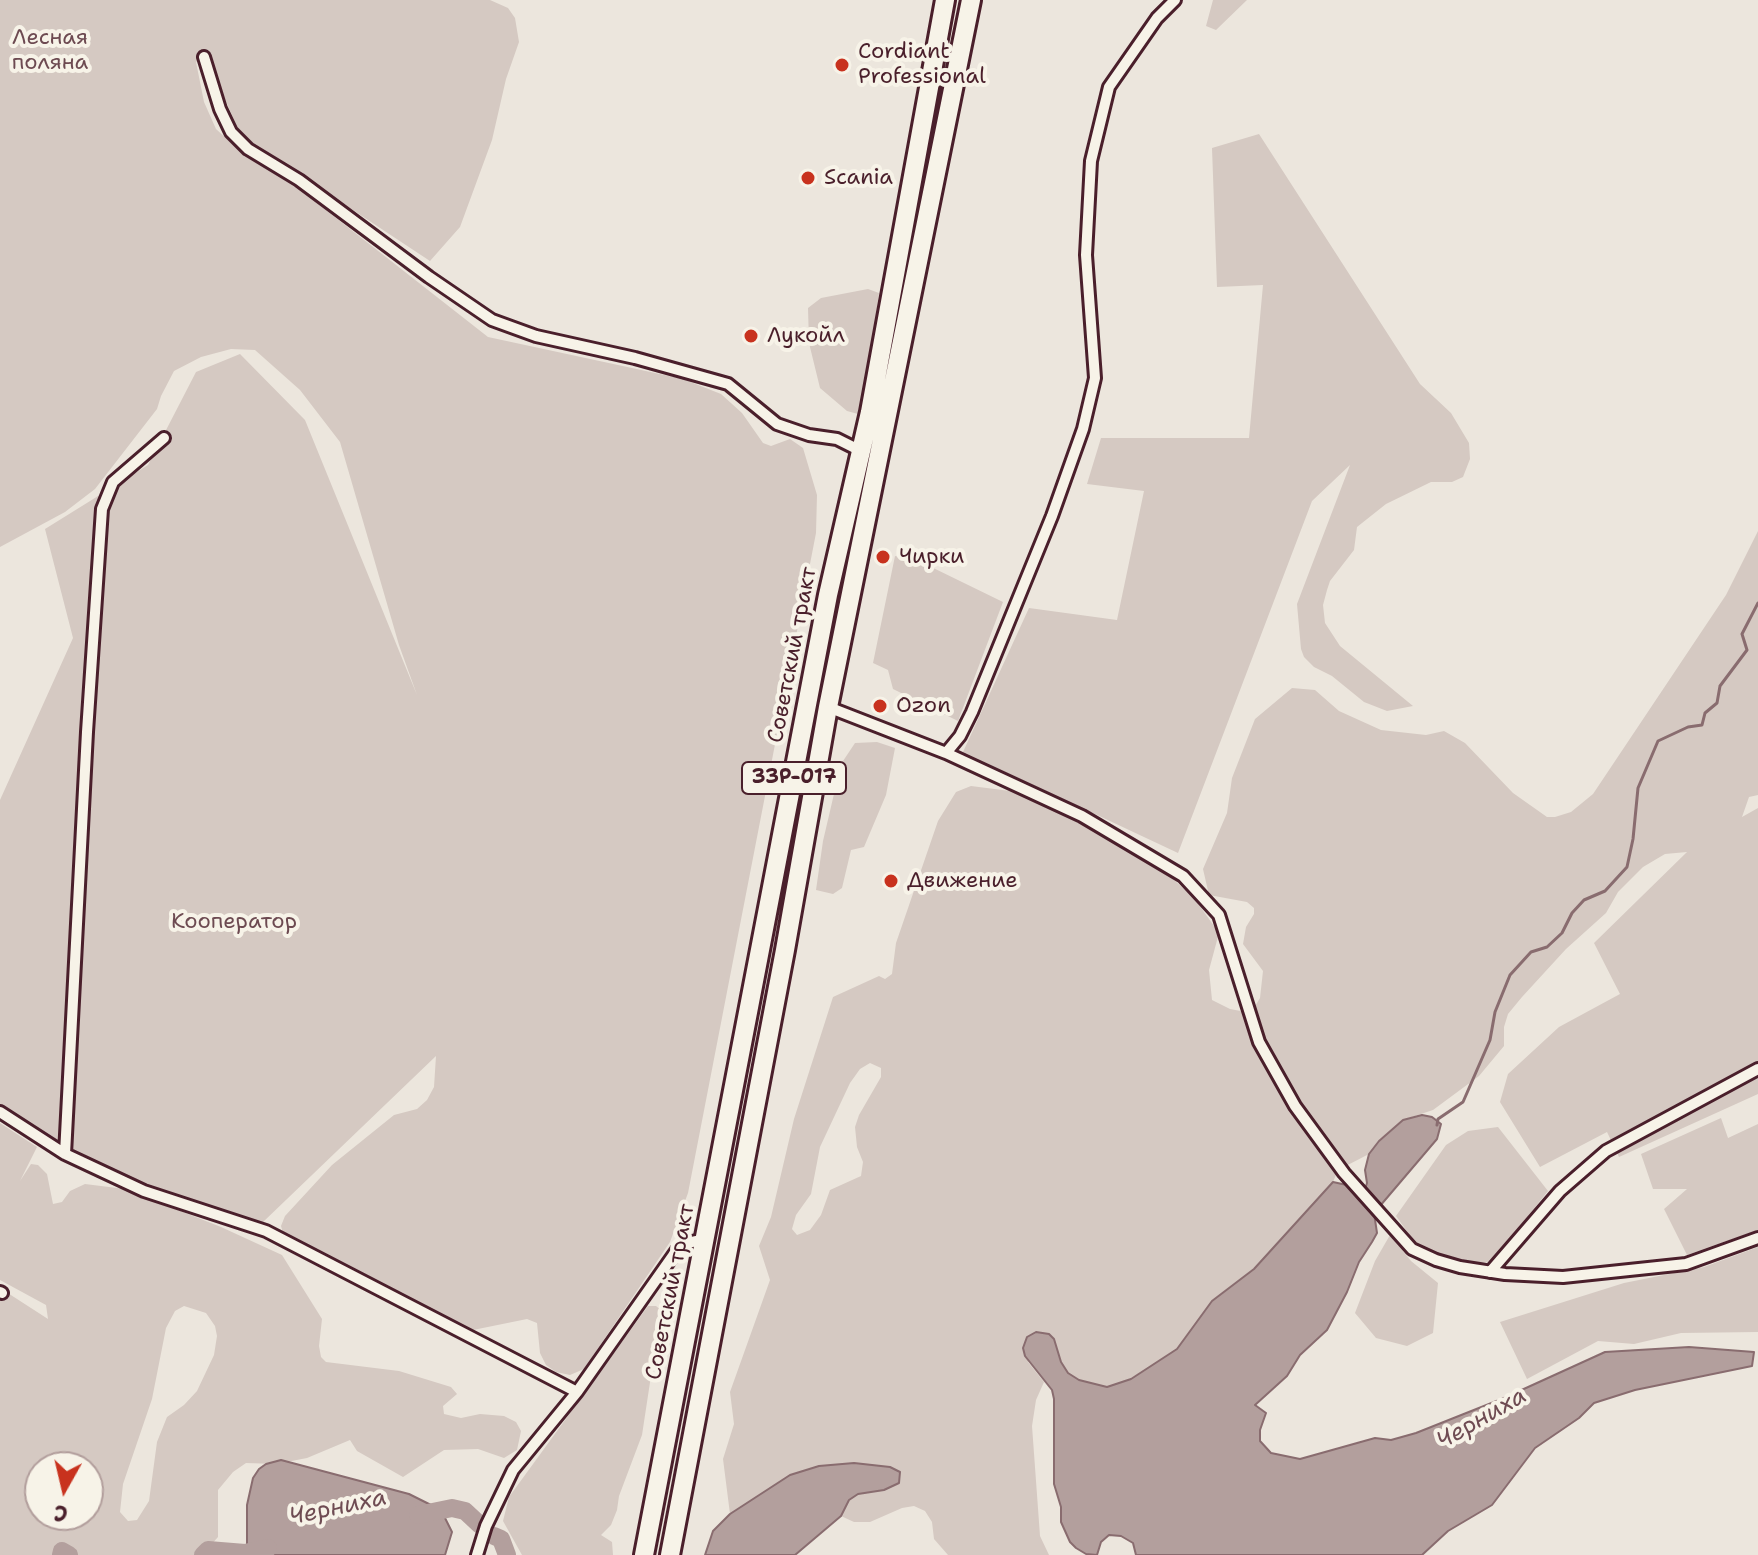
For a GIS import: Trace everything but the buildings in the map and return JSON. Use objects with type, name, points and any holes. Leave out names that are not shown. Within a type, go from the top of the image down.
[{"type":"highway","name":"Советский тракт","points":[[644,1555],[828,595],[861,451],[945,0]]},
{"type":"highway","name":"Советский тракт","points":[[670,1555],[828,707],[971,4]]},
{"type":"street","points":[[946,753],[960,736],[972,712],[1052,516],[1083,429],[1095,378],[1086,255],[1091,161],[1109,87],[1157,18],[1175,0]]},
{"type":"street","points":[[204,57],[220,109],[231,132],[248,149],[299,180],[492,320],[536,336],[635,358],[728,384],[777,424],[809,435],[837,439],[861,451]]},
{"type":"street","points":[[65,1154],[102,509],[113,482],[164,438]]},
{"type":"street","points":[[828,707],[946,753],[1082,816],[1183,876],[1219,915],[1259,1042],[1295,1106],[1379,1214],[1412,1249],[1436,1260],[1490,1272],[1563,1277],[1686,1264],[1758,1238]]},
{"type":"street","points":[[1490,1272],[1560,1191],[1606,1151],[1758,1069]]},
{"type":"street","points":[[0,1112],[65,1154],[144,1191],[266,1231],[577,1392]]},
{"type":"street","points":[[477,1555],[486,1526],[513,1470],[577,1392],[677,1250],[687,1243],[706,1239]]},
{"type":"green space","points":[[0,0],[490,0],[508,8],[515,18],[519,42],[506,79],[492,140],[460,227],[430,261],[241,136],[218,83],[210,55],[196,62],[204,102],[216,129],[243,154],[294,185],[488,337],[683,379],[721,394],[742,413],[763,443],[771,446],[790,439],[803,448],[817,495],[816,533],[688,1193],[670,1242],[584,1369],[570,1375],[556,1372],[546,1365],[540,1353],[537,1323],[527,1319],[473,1330],[452,1327],[283,1233],[281,1226],[285,1216],[332,1165],[394,1115],[417,1109],[427,1100],[434,1087],[436,1056],[262,1223],[158,1194],[52,1140],[0,1106],[0,800],[73,638],[45,529],[148,465],[196,372],[240,354],[305,420],[417,695],[399,645],[340,442],[300,390],[255,350],[231,349],[201,357],[174,371],[157,409],[95,489],[65,512],[0,547]]},
{"type":"green space","points":[[1213,0],[1247,0],[1216,30],[1206,26]]},
{"type":"green space","points":[[1259,134],[1420,384],[1451,413],[1469,443],[1470,459],[1463,477],[1452,482],[1431,482],[1386,504],[1357,527],[1354,550],[1330,581],[1323,605],[1325,623],[1340,646],[1413,706],[1387,711],[1364,702],[1304,657],[1297,604],[1350,465],[1312,501],[1178,853],[963,752],[1029,608],[1117,620],[1144,491],[1087,484],[1101,438],[1249,438],[1263,285],[1217,287],[1212,148]]},
{"type":"green space","points":[[868,289],[879,293],[858,414],[847,411],[820,388],[809,343],[808,308],[821,298]]},
{"type":"green space","points":[[1758,531],[1758,795],[1749,797],[1742,817],[1758,808],[1758,1094],[1619,1157],[1607,1132],[1540,1167],[1500,1102],[1508,1074],[1559,1027],[1620,994],[1594,943],[1687,852],[1665,854],[1643,867],[1618,892],[1606,913],[1566,949],[1522,997],[1508,1014],[1504,1046],[1479,1076],[1433,1110],[1403,1120],[1379,1140],[1369,1154],[1338,1170],[1333,1182],[1281,1242],[1254,1269],[1213,1301],[1177,1349],[1119,1385],[1107,1387],[1068,1374],[1054,1339],[1028,1362],[1044,1382],[1036,1400],[1032,1426],[1040,1536],[1049,1555],[948,1555],[934,1539],[932,1522],[925,1511],[914,1506],[870,1522],[854,1522],[841,1516],[849,1500],[858,1494],[884,1490],[874,1465],[819,1466],[790,1475],[730,1514],[723,1459],[734,1424],[730,1392],[770,1280],[759,1246],[771,1217],[794,1119],[833,997],[879,976],[885,979],[892,974],[896,943],[938,821],[956,792],[971,786],[1018,792],[1095,829],[1163,870],[1194,898],[1219,933],[1209,970],[1212,1000],[1230,1009],[1251,1013],[1260,998],[1263,971],[1243,944],[1254,908],[1247,902],[1209,895],[1203,869],[1227,813],[1232,778],[1255,719],[1292,688],[1315,690],[1339,711],[1381,730],[1426,735],[1444,731],[1465,743],[1513,793],[1547,817],[1555,817],[1571,812],[1593,794],[1726,595]],"holes":[[[870,1063],[881,1068],[881,1077],[855,1127],[857,1147],[863,1162],[861,1176],[830,1190],[821,1215],[810,1230],[797,1235],[792,1229],[796,1215],[811,1194],[820,1147],[850,1083],[860,1069]]]},
{"type":"green space","points":[[895,556],[921,562],[1003,602],[958,721],[893,689],[888,670],[873,663]]},
{"type":"green space","points":[[877,742],[895,748],[886,795],[864,847],[851,850],[842,888],[833,894],[816,890],[823,841],[841,764],[855,743]]},
{"type":"green space","points":[[1721,1118],[1728,1138],[1758,1124],[1758,1230],[1687,1255],[1664,1209],[1687,1189],[1653,1189],[1641,1154]]},
{"type":"green space","points":[[0,1123],[37,1147],[20,1181],[31,1164],[38,1165],[47,1174],[53,1204],[62,1202],[70,1191],[85,1184],[125,1189],[282,1255],[322,1319],[319,1346],[321,1357],[326,1362],[399,1371],[451,1387],[457,1394],[443,1406],[444,1414],[461,1418],[480,1414],[504,1416],[516,1422],[521,1431],[517,1450],[504,1458],[478,1449],[444,1450],[403,1477],[357,1451],[350,1440],[307,1458],[276,1464],[246,1463],[233,1472],[218,1490],[218,1537],[202,1555],[0,1555],[0,1288],[48,1319],[46,1305],[0,1280]],"holes":[[[184,1306],[206,1313],[215,1326],[217,1336],[214,1355],[197,1391],[167,1417],[157,1442],[149,1501],[137,1520],[128,1521],[120,1512],[123,1484],[152,1399],[166,1328],[175,1311]]]},
{"type":"green space","points":[[1498,1127],[1548,1191],[1492,1261],[1465,1266],[1438,1259],[1414,1241],[1396,1216],[1446,1145],[1468,1131]]},
{"type":"green space","points":[[1390,1235],[1411,1261],[1438,1283],[1433,1333],[1407,1346],[1376,1338],[1355,1313],[1375,1261]]},
{"type":"green space","points":[[1758,1247],[1758,1332],[1681,1333],[1634,1344],[1598,1341],[1527,1379],[1500,1322],[1624,1283],[1704,1267]]},
{"type":"green space","points":[[648,1306],[661,1310],[642,1435],[611,1525],[601,1535],[612,1542],[613,1555],[522,1555],[503,1521],[509,1497]]},
{"type":"water","points":[[1422,1115],[1432,1117],[1441,1124],[1437,1139],[1374,1213],[1377,1233],[1359,1262],[1327,1330],[1300,1355],[1287,1376],[1255,1405],[1266,1413],[1260,1441],[1271,1453],[1300,1459],[1375,1438],[1391,1440],[1416,1433],[1504,1398],[1605,1352],[1689,1347],[1754,1352],[1752,1366],[1635,1390],[1594,1403],[1579,1418],[1535,1448],[1492,1505],[1448,1531],[1422,1555],[1136,1555],[1133,1543],[1121,1536],[1109,1535],[1101,1542],[1097,1555],[1086,1554],[1076,1548],[1061,1522],[1061,1507],[1054,1484],[1052,1390],[1025,1356],[1023,1348],[1027,1337],[1036,1332],[1049,1334],[1068,1373],[1079,1380],[1107,1387],[1131,1379],[1177,1349],[1212,1301],[1254,1269],[1333,1182],[1365,1189],[1369,1154],[1379,1141],[1403,1120]]},
{"type":"water","points":[[281,1460],[409,1494],[441,1510],[452,1532],[445,1555],[247,1555],[247,1505],[253,1478],[266,1464]]},
{"type":"water","points":[[854,1463],[890,1467],[900,1472],[899,1483],[884,1490],[858,1494],[849,1500],[841,1516],[795,1555],[705,1555],[713,1531],[730,1514],[790,1475],[819,1466]]},
{"type":"waterway","points":[[1437,1125],[1438,1119],[1463,1102],[1490,1040],[1495,1012],[1510,975],[1531,952],[1547,947],[1562,933],[1572,913],[1584,900],[1605,891],[1627,867],[1638,788],[1658,741],[1688,727],[1702,725],[1705,713],[1717,703],[1720,686],[1747,650],[1742,634],[1758,603]]},
{"type":"waterway","name":"Черниха","points":[[418,1515],[452,1508],[465,1511],[480,1525]]},
{"type":"waterway","name":"Черниха","points":[[494,1536],[501,1539],[507,1555]]},
{"type":"waterway","name":"Черниха","points":[[203,1555],[208,1550],[245,1553],[268,1548]]},
{"type":"waterway","name":"Черниха","points":[[61,1555],[62,1551],[69,1555]]},
{"type":"place","name":"Cordiant Professional","points":[[842,65]]},
{"type":"place","name":"Scania","points":[[808,178]]},
{"type":"place","name":"Лукойл","points":[[751,336]]},
{"type":"place","name":"Чирки","points":[[883,557]]},
{"type":"place","name":"Ozon","points":[[880,706]]},
{"type":"place","name":"Движение","points":[[891,881]]},
{"type":"park label","name":"Лесная поляна","points":[[50,50]]},
{"type":"park label","name":"Кооператор","points":[[234,922]]}]
